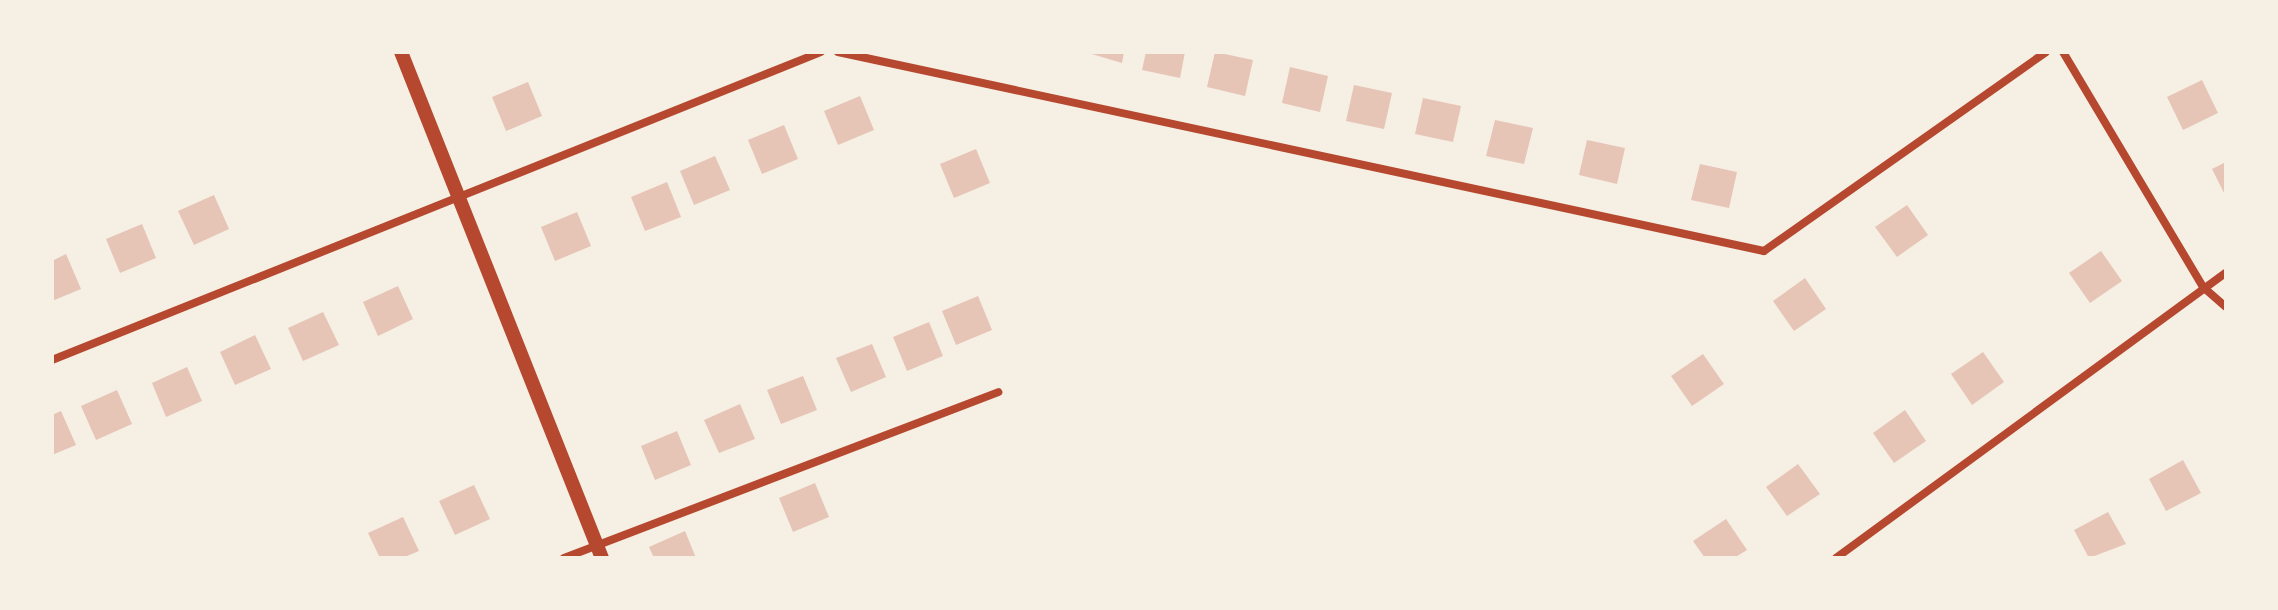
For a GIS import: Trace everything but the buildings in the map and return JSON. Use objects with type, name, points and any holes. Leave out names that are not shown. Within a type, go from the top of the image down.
[{"type":"street","points":[[401,52],[599,552]]},
{"type":"street","points":[[52,360],[821,52]]},
{"type":"street","points":[[838,52],[1764,251],[2046,52]]},
{"type":"street","points":[[2063,52],[2203,287],[2226,307]]},
{"type":"street","points":[[1836,558],[2226,273]]},
{"type":"street","points":[[564,558],[599,552],[998,392]]}]
